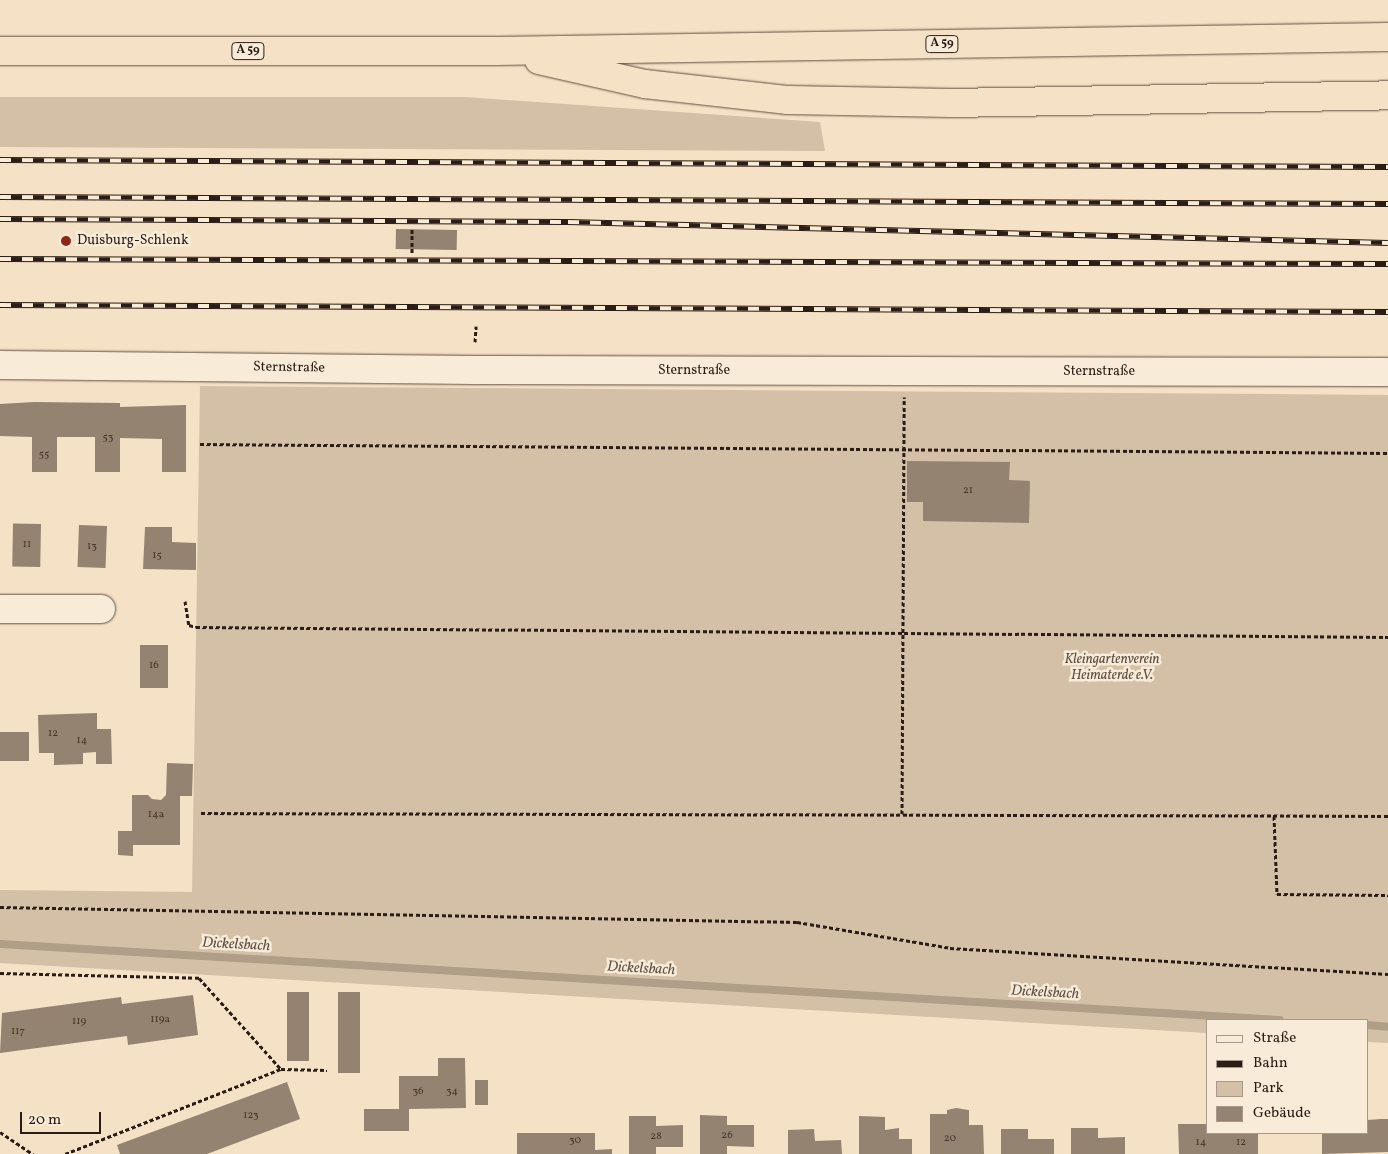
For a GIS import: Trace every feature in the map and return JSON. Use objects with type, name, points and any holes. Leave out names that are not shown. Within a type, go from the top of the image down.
[{"type":"highway","name":"A 59","points":[[0,51],[496,51],[1388,37]]},
{"type":"highway","points":[[496,51],[645,84],[788,100],[950,103],[1388,96]]},
{"type":"street","name":"Sternstraße","points":[[0,365],[475,370],[1388,372]]},
{"type":"street","points":[[0,609],[101,609]]},
{"type":"path","points":[[412,228],[412,253]]},
{"type":"path","points":[[902,814],[904,390]]},
{"type":"path","points":[[200,444],[1388,453]]},
{"type":"path","points":[[185,601],[189,625],[196,627],[903,630],[1388,637]]},
{"type":"path","points":[[201,813],[1388,816]]},
{"type":"path","points":[[1274,815],[1277,894],[1388,895]]},
{"type":"path","points":[[0,907],[797,922],[950,948],[1388,974]]},
{"type":"path","points":[[0,973],[199,978],[281,1069]]},
{"type":"path","points":[[65,1154],[281,1069],[326,1070]]},
{"type":"path","points":[[0,1132],[33,1154]]},
{"type":"green space","points":[[0,97],[465,97],[820,122],[825,151],[0,147]]},
{"type":"green space","name":"Kleingartenverein Heimaterde e.V.","points":[[200,386],[1388,395],[1388,1043],[1368,1042],[1368,1019],[1206,1019],[1206,1033],[0,963],[0,890],[192,892]]},
{"type":"building","points":[[396,229],[457,230],[457,250],[396,249]]},
{"type":"building","points":[[34,402],[120,403],[120,407],[186,405],[186,472],[162,472],[162,439],[120,438],[120,472],[95,472],[95,437],[57,437],[57,472],[32,472],[32,437],[0,436],[0,404]]},
{"type":"building","points":[[907,461],[1010,462],[1009,480],[1030,481],[1029,523],[923,521],[923,502],[907,502]]},
{"type":"building","points":[[13,524],[41,524],[40,567],[12,567]]},
{"type":"building","points":[[79,525],[107,526],[106,568],[78,567]]},
{"type":"building","points":[[145,527],[172,527],[172,542],[196,543],[196,570],[143,569]]},
{"type":"building","points":[[140,645],[168,645],[168,688],[140,688]]},
{"type":"building","points":[[97,713],[97,729],[111,729],[112,764],[96,764],[96,752],[83,753],[83,764],[54,765],[54,753],[39,753],[38,715]]},
{"type":"building","points":[[0,732],[29,732],[29,761],[0,761]]},
{"type":"building","points":[[167,763],[193,764],[192,796],[180,796],[180,845],[133,845],[133,856],[118,855],[118,831],[132,831],[132,795],[148,795],[152,799],[161,800],[166,795]]},
{"type":"building","points":[[287,992],[309,992],[309,1061],[287,1061]]},
{"type":"building","points":[[338,992],[360,992],[360,1073],[338,1073]]},
{"type":"building","points":[[193,995],[198,1035],[128,1045],[127,1036],[0,1053],[2,1013],[121,997],[122,1004]]},
{"type":"building","points":[[438,1058],[465,1058],[466,1108],[409,1109],[409,1131],[364,1131],[364,1109],[399,1109],[399,1076],[438,1076]]},
{"type":"building","points":[[475,1080],[488,1080],[488,1105],[475,1105]]},
{"type":"building","points":[[287,1082],[300,1119],[207,1154],[120,1154],[117,1145]]},
{"type":"building","points":[[956,1108],[969,1110],[969,1125],[983,1125],[984,1154],[930,1154],[930,1114],[947,1114],[947,1110]]},
{"type":"building","points":[[700,1115],[727,1116],[727,1125],[754,1125],[754,1147],[727,1146],[727,1154],[700,1154]]},
{"type":"building","points":[[629,1116],[656,1116],[656,1126],[683,1125],[683,1147],[656,1147],[656,1154],[629,1154]]},
{"type":"building","points":[[859,1116],[885,1117],[885,1130],[899,1128],[899,1139],[912,1139],[912,1154],[859,1154]]},
{"type":"building","points":[[1388,1119],[1388,1152],[1322,1154],[1322,1134],[1368,1134],[1368,1120]]},
{"type":"building","points":[[1178,1124],[1206,1124],[1206,1134],[1258,1134],[1258,1154],[1179,1154]]},
{"type":"building","points":[[1071,1128],[1098,1128],[1098,1138],[1125,1137],[1125,1154],[1071,1154]]},
{"type":"building","points":[[814,1129],[815,1141],[841,1140],[842,1154],[788,1154],[788,1130]]},
{"type":"building","points":[[1001,1129],[1028,1129],[1028,1139],[1054,1139],[1054,1154],[1001,1154]]},
{"type":"building","points":[[517,1133],[595,1133],[595,1150],[612,1149],[612,1154],[517,1154]]},
{"type":"waterway","name":"Dickelsbach","points":[[0,944],[1263,1019]]},
{"type":"waterway","name":"Dickelsbach","points":[[1368,1025],[1388,1027]]},
{"type":"railway","points":[[0,160],[1388,167]]},
{"type":"railway","points":[[0,197],[1388,204]]},
{"type":"railway","points":[[0,219],[568,222],[1388,243]]},
{"type":"railway","points":[[0,259],[1388,264]]},
{"type":"railway","points":[[0,305],[1388,312]]},
{"type":"place","name":"Duisburg-Schlenk","points":[[66,241]]}]
